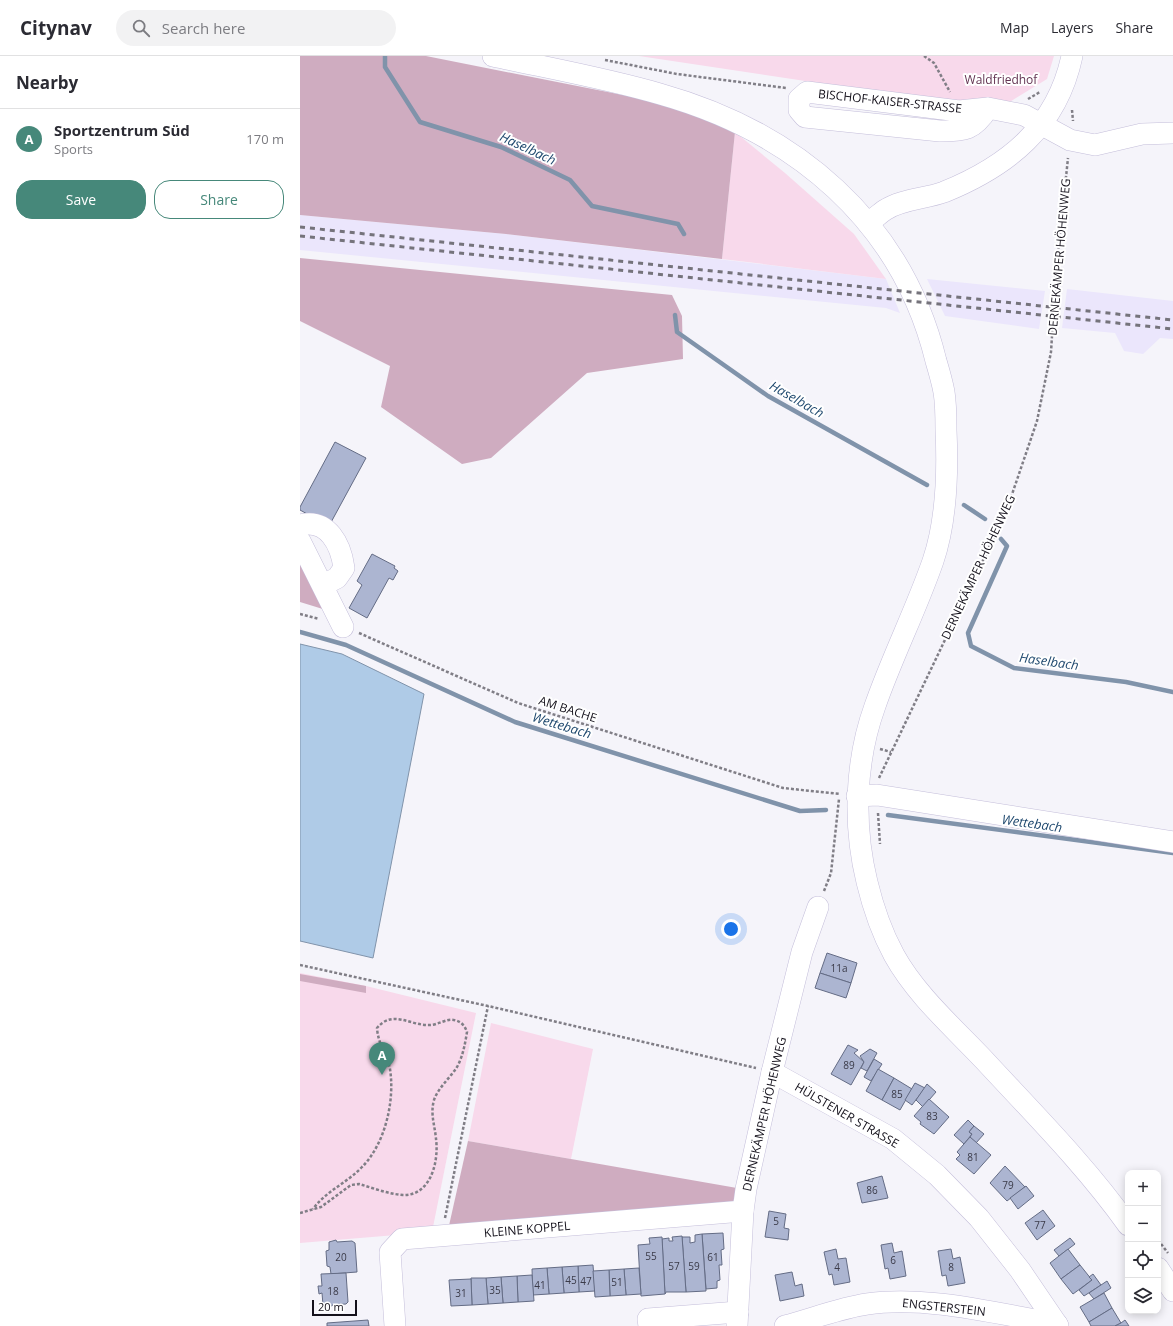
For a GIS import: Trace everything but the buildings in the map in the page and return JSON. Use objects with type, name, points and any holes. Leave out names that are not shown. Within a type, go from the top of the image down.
[{"type":"street","points":[[493,56],[547,62],[660,94],[706,110],[774,141],[810,166],[846,199],[886,246],[924,318],[932,342],[945,395],[947,453],[945,506],[934,558],[874,709],[864,746],[858,795],[860,840],[866,880],[877,916],[895,956],[919,990],[1082,1167],[1125,1221]]},
{"type":"street","points":[[868,223],[886,209],[942,192],[996,165],[1026,142],[1041,126],[1059,98],[1069,71],[1072,56]]},
{"type":"street","points":[[807,92],[799,99],[799,110],[804,117],[940,131],[961,131],[974,125],[981,119],[988,108]]},
{"type":"street","name":"BISCHOF-KAISER-STRASSE","points":[[807,92],[959,110],[988,108],[1024,116],[1070,140],[1095,145],[1142,134],[1173,133]]},
{"type":"street","points":[[300,525],[305,524],[318,526],[329,531],[337,542],[343,555],[344,568],[337,578],[322,586]]},
{"type":"street","points":[[300,542],[343,627]]},
{"type":"street","points":[[858,795],[1173,842]]},
{"type":"street","name":"DERNEKÄMPER HÖHENWEG","points":[[738,1319],[743,1211],[772,1072],[802,952],[818,906]]},
{"type":"street","name":"HÜLSTENER STRASSE","points":[[772,1072],[893,1139],[937,1175],[984,1224],[1020,1270],[1057,1325]]},
{"type":"street","name":"KLEINE KOPPEL","points":[[395,1326],[390,1252],[402,1239],[743,1211]]},
{"type":"street","points":[[1164,1261],[1173,1291]]},
{"type":"street","name":"ENGSTERSTEIN","points":[[785,1326],[867,1304],[906,1301],[945,1305],[1057,1325]]},
{"type":"street","points":[[649,1326],[648,1319],[738,1319]]},
{"type":"path","points":[[924,56],[934,63],[959,110]]},
{"type":"path","points":[[598,58],[677,74],[807,92]]},
{"type":"path","name":"DERNEKÄMPER HÖHENWEG","points":[[880,849],[858,795],[879,778],[1006,512],[1037,422],[1051,352],[1056,272],[1073,116],[1071,107],[1047,90],[1034,94],[1011,113]]},
{"type":"path","name":"AM BACHE","points":[[300,614],[343,627],[518,703],[783,788],[858,795]]},
{"type":"path","points":[[300,966],[488,1006],[772,1072]]},
{"type":"path","points":[[442,1236],[488,1006]]},
{"type":"path","points":[[300,1213],[321,1207],[352,1185],[359,1184],[405,1195],[419,1191],[432,1176],[436,1164],[437,1150],[432,1124],[434,1100],[456,1068],[462,1056],[467,1032],[459,1021],[452,1019],[430,1025],[394,1019],[383,1021],[377,1028],[377,1038],[390,1068],[391,1096],[386,1119],[376,1148],[362,1167],[319,1201],[313,1209]]},
{"type":"path","points":[[1159,1242],[1164,1261]]},
{"type":"shaded area","points":[[300,56],[426,56],[638,98],[696,115],[735,132],[722,259],[506,234],[300,215]]},
{"type":"shaded area","points":[[300,215],[506,234],[886,279],[900,313],[886,308],[300,250]]},
{"type":"shaded area","points":[[300,258],[672,295],[682,316],[683,359],[587,373],[491,458],[462,464],[381,407],[390,366],[300,321]]},
{"type":"shaded area","points":[[927,279],[1045,291],[1039,329],[945,316]]},
{"type":"shaded area","points":[[1067,289],[1173,301],[1173,339],[1160,338],[1143,354],[1124,351],[1115,333],[1062,328]]},
{"type":"shaded area","points":[[300,559],[326,610],[300,602]]},
{"type":"shaded area","points":[[300,974],[366,986],[366,993],[300,981]]},
{"type":"shaded area","points":[[468,1141],[737,1188],[732,1206],[448,1230]]},
{"type":"green space","name":"Waldfriedhof","points":[[639,56],[1054,56],[1047,79],[1008,103],[952,103]]},
{"type":"green space","points":[[735,132],[785,173],[854,234],[886,279],[722,259]]},
{"type":"green space","points":[[300,973],[366,986],[476,1013],[432,1232],[300,1243]]},
{"type":"green space","points":[[491,1023],[593,1049],[571,1159],[468,1141]]},
{"type":"water","points":[[300,644],[342,654],[424,694],[373,958],[300,941]]},
{"type":"waterway","name":"Haselbach","points":[[385,56],[385,67],[420,122],[501,147],[570,180],[592,206],[678,224],[684,234]]},
{"type":"waterway","name":"Haselbach","points":[[675,315],[677,332],[768,396],[927,485]]},
{"type":"waterway","name":"Haselbach","points":[[964,505],[985,519]]},
{"type":"waterway","name":"Haselbach","points":[[1001,539],[1007,546],[968,633],[971,646],[1014,668],[1126,682],[1173,692]]},
{"type":"waterway","name":"Wettebach","points":[[300,632],[346,645],[515,722],[800,811],[826,810]]},
{"type":"waterway","name":"Wettebach","points":[[888,815],[1173,853]]},
{"type":"railway","points":[[300,227],[1173,320]]},
{"type":"railway","points":[[300,236],[1173,329]]},
{"type":"place","name":"Sportzentrum Süd","points":[[382,1075]]}]
